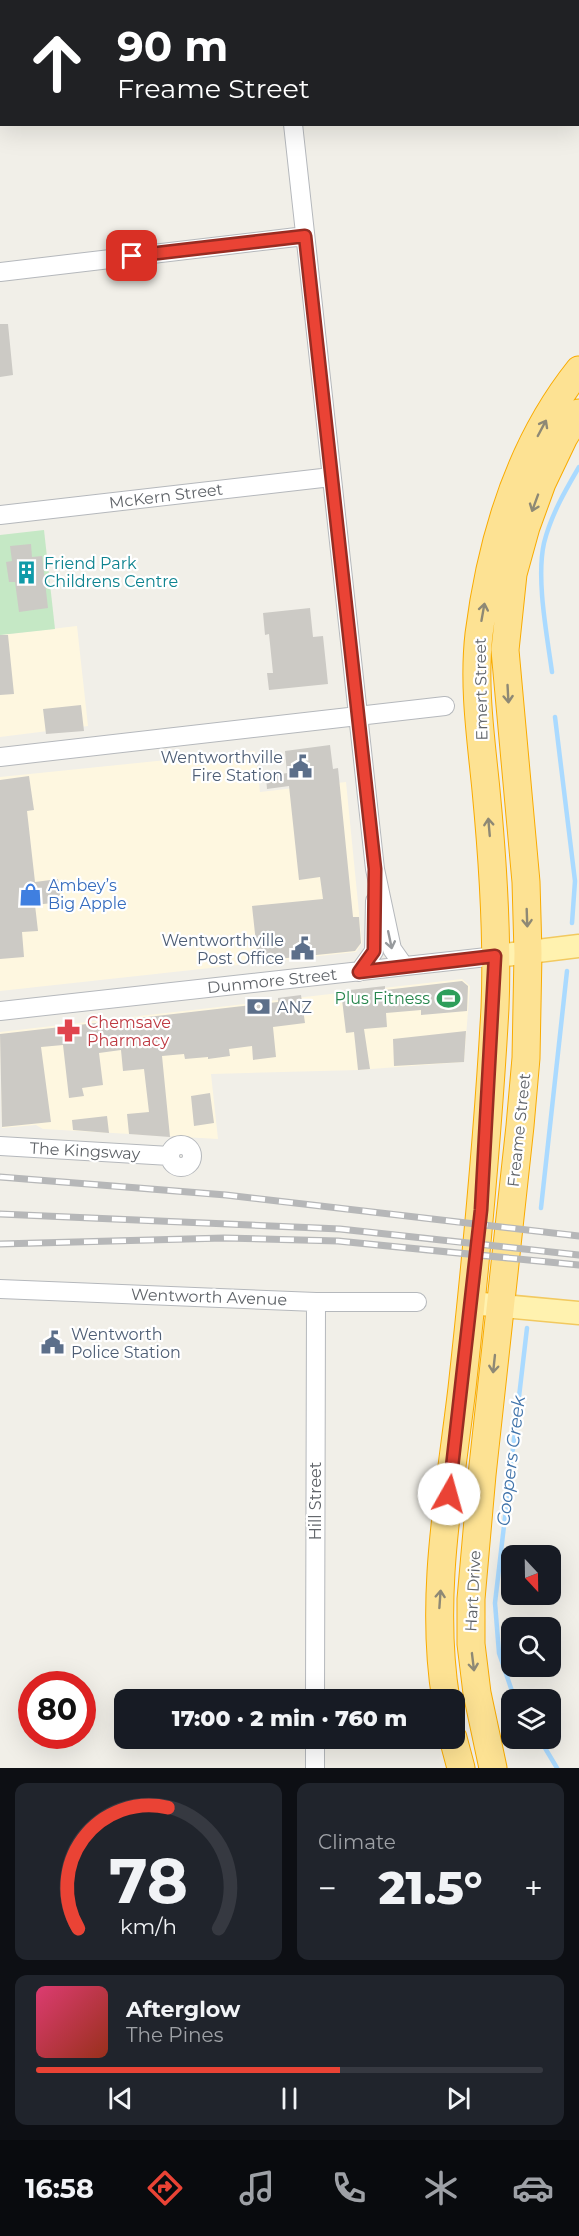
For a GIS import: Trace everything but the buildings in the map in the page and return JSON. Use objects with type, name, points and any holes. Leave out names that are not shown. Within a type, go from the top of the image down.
[{"type":"highway","name":"Emert Street","points":[[495,956],[495,885],[478,702],[479,637],[500,521],[521,469],[544,423],[579,370]]},
{"type":"highway","name":"Emert Street","points":[[528,953],[526,882],[509,720],[505,650],[507,619],[513,574],[526,527],[551,465],[579,412]]},
{"type":"highway","name":"Freame Street","points":[[501,1306],[526,1058],[528,953]]},
{"type":"highway","name":"Freame Street","points":[[471,1304],[485,1162],[495,956]]},
{"type":"highway","name":"Hart Drive","points":[[445,1689],[439,1613],[444,1541],[471,1304]]},
{"type":"highway","name":"Hart Drive","points":[[493,1768],[476,1683],[471,1644],[471,1599],[501,1306]]},
{"type":"highway","points":[[456,1749],[460,1768]]},
{"type":"main road","name":"Dunmore Street","points":[[495,956],[579,946]]},
{"type":"main road","points":[[471,1304],[579,1314]]},
{"type":"street","points":[[292,126],[375,869],[392,949],[404,966]]},
{"type":"street","points":[[0,272],[305,236]]},
{"type":"street","name":"McKern Street","points":[[0,515],[331,477]]},
{"type":"street","points":[[0,757],[445,706]]},
{"type":"street","points":[[359,972],[374,951],[375,869]]},
{"type":"street","name":"Dunmore Street","points":[[0,1011],[495,956]]},
{"type":"street","name":"The Kingsway","points":[[0,1146],[170,1156]]},
{"type":"street","name":"Wentworth Avenue","points":[[0,1289],[316,1302],[417,1302]]},
{"type":"street","name":"Hill Street","points":[[315,1689],[316,1302]]},
{"type":"street","points":[[315,1749],[315,1768]]},
{"type":"shaded area","points":[[77,626],[88,726],[0,737],[0,635]]},
{"type":"shaded area","points":[[255,751],[260,792],[346,782],[362,943],[356,952],[0,991],[0,777]]},
{"type":"shaded area","points":[[462,979],[470,986],[464,1062],[358,1070],[211,1074],[218,1139],[43,1129],[36,1125],[2,1128],[0,1032]]},
{"type":"green space","points":[[44,530],[55,629],[0,635],[0,535]]},
{"type":"waterway","name":"Coopers Creek","points":[[552,672],[543,607],[542,557],[550,523],[579,467]]},
{"type":"waterway","name":"Coopers Creek","points":[[555,717],[575,881],[572,923]]},
{"type":"waterway","name":"Coopers Creek","points":[[541,1208],[567,971]]},
{"type":"waterway","name":"Coopers Creek","points":[[511,1689],[499,1653],[495,1603],[527,1328]]},
{"type":"waterway","name":"Coopers Creek","points":[[546,1749],[557,1768]]},
{"type":"railway","points":[[0,1177],[226,1195],[579,1236]]},
{"type":"railway","points":[[0,1214],[340,1229],[579,1255]]},
{"type":"railway","points":[[0,1244],[224,1238],[338,1241],[579,1265]]},
{"type":"place","name":"Friend Park Childrens Centre","points":[[26,572]]},
{"type":"place","name":"Wentworthville Fire Station","points":[[301,766]]},
{"type":"place","name":"Ambey’s Big Apple","points":[[30,894]]},
{"type":"place","name":"Wentworthville Post Office","points":[[302,949]]},
{"type":"place","name":"Plus Fitness","points":[[448,998]]},
{"type":"place","name":"ANZ","points":[[259,1007]]},
{"type":"place","name":"Chemsave Pharmacy","points":[[69,1031]]},
{"type":"place","name":"Wentworth Police Station","points":[[53,1343]]},
{"type":"route","points":[[132,256],[305,236],[375,869],[374,951],[359,972],[495,956],[495,1005],[481,1210],[449,1494]]}]
